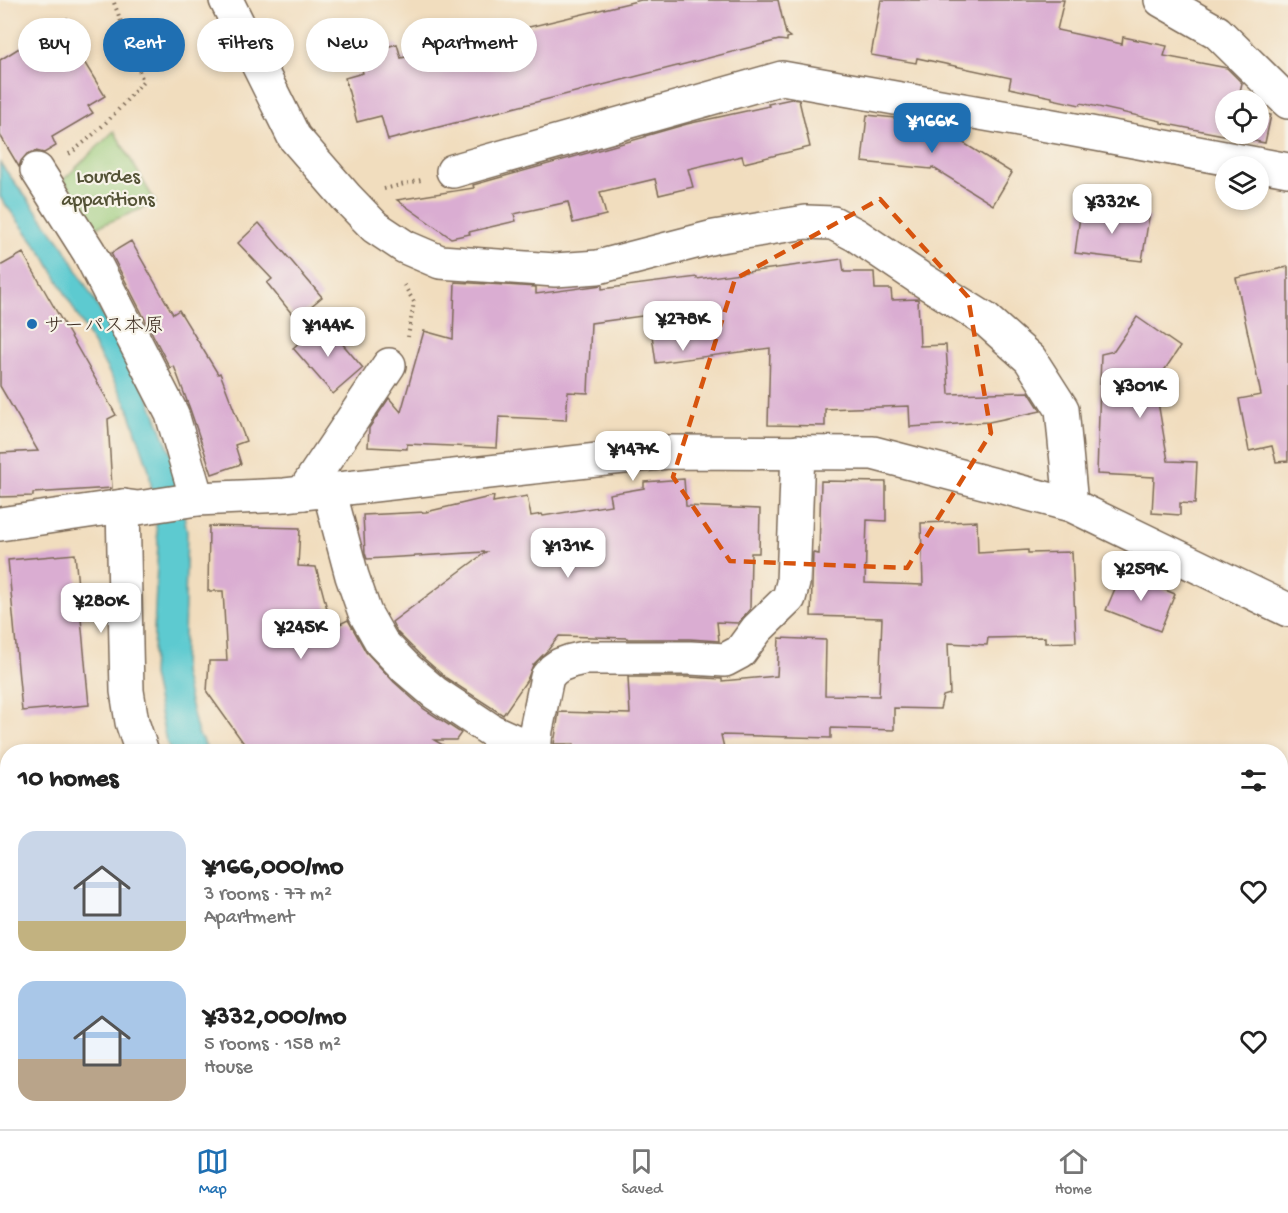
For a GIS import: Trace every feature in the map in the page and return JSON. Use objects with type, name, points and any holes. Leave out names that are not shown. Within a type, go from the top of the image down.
[{"type":"street","points":[[226,0],[294,137],[375,227],[405,247],[440,262],[544,270],[598,267],[714,237],[806,222],[833,223],[856,235],[985,319],[1030,359],[1062,409],[1071,505]]},
{"type":"street","points":[[1161,0],[1216,32],[1288,102]]},
{"type":"street","points":[[453,171],[782,78],[1288,170]]},
{"type":"street","points":[[37,170],[89,252],[172,414],[197,499]]},
{"type":"street","points":[[316,492],[389,364]]},
{"type":"street","points":[[0,524],[197,499],[316,492],[668,452],[873,453],[1071,505],[1288,610]]},
{"type":"street","points":[[535,744],[547,677],[560,665],[584,658],[690,657],[725,660],[740,652],[757,628],[789,598],[794,583],[798,452]]},
{"type":"street","points":[[316,492],[352,576],[365,613],[382,643],[435,693],[492,731],[519,744]]},
{"type":"street","points":[[131,507],[127,691],[132,722],[139,744]]},
{"type":"path","points":[[37,170],[70,153],[123,106],[143,81],[113,0]]},
{"type":"path","points":[[347,198],[453,171]]},
{"type":"highlighted area","points":[[880,199],[968,297],[991,433],[907,568],[730,561],[673,477],[735,279]]},
{"type":"green space","name":"Lourdes apparitions","points":[[114,131],[156,203],[97,227],[63,180]]},
{"type":"water","points":[[0,163],[64,247],[148,396],[175,464],[187,532],[183,673],[198,734],[204,744],[168,744],[166,741],[152,675],[158,542],[149,470],[127,405],[45,257],[0,197]]},
{"type":"building","points":[[641,0],[778,0],[786,34],[790,37],[787,41],[779,40],[388,140],[381,116],[357,122],[345,78],[363,72],[389,72],[389,46],[397,44],[401,58],[401,72],[537,72],[537,25]]},
{"type":"building","points":[[881,0],[1064,0],[1057,30],[1122,44],[1123,37],[1167,46],[1164,56],[1227,68],[1242,83],[1240,90],[1215,90],[1215,133],[1009,88],[1011,78],[917,58],[916,63],[871,55]]},
{"type":"building","points":[[18,49],[18,72],[90,72],[105,96],[88,106],[93,113],[52,137],[56,146],[44,153],[36,151],[27,154],[19,167],[0,135],[0,60]]},
{"type":"building","points":[[791,99],[799,100],[810,147],[744,163],[742,156],[688,169],[693,187],[659,195],[655,179],[600,192],[606,215],[573,223],[568,202],[514,214],[516,221],[451,238],[397,200],[474,188],[473,185],[687,124]]},
{"type":"building","points":[[867,115],[933,124],[1012,173],[993,205],[932,167],[931,169],[862,162]]},
{"type":"building","points":[[1081,209],[1149,217],[1142,261],[1075,253]]},
{"type":"building","points":[[259,223],[322,297],[296,319],[267,283],[272,279],[238,243]]},
{"type":"building","points":[[131,241],[173,314],[179,310],[218,374],[220,373],[246,441],[235,445],[241,464],[212,474],[174,366],[170,368],[111,253]]},
{"type":"building","name":"サーパス本原","points":[[23,253],[116,415],[108,419],[112,488],[0,497],[0,453],[38,451],[0,386],[0,266]]},
{"type":"building","points":[[842,259],[844,272],[874,272],[875,289],[891,289],[892,300],[918,299],[920,346],[946,345],[949,394],[1029,392],[1041,411],[989,422],[910,427],[909,406],[825,409],[825,426],[768,425],[770,348],[656,363],[649,315],[591,323],[588,393],[568,392],[566,420],[499,417],[497,448],[407,444],[407,449],[368,447],[369,428],[389,398],[401,412],[424,331],[453,339],[455,282],[536,287],[536,294],[602,285],[602,289],[697,277],[697,279]]},
{"type":"building","points":[[1288,267],[1288,461],[1276,462],[1272,446],[1249,451],[1239,399],[1261,395],[1236,278]]},
{"type":"building","points":[[1137,317],[1180,347],[1155,384],[1168,461],[1197,462],[1195,504],[1180,503],[1180,515],[1152,513],[1154,477],[1097,474],[1101,354],[1114,351]]},
{"type":"building","points":[[323,321],[363,368],[333,394],[293,348]]},
{"type":"building","points":[[684,479],[686,506],[760,509],[759,553],[751,553],[750,609],[738,623],[717,622],[719,641],[559,636],[533,665],[527,680],[503,715],[446,678],[397,632],[392,622],[486,552],[367,559],[365,553],[363,515],[426,512],[494,496],[493,502],[527,496],[531,516],[542,514],[543,516],[611,505],[609,494],[644,488],[644,482]]},
{"type":"building","points":[[821,481],[886,482],[886,521],[867,520],[865,583],[923,585],[921,523],[977,521],[978,553],[1028,550],[1028,553],[1072,552],[1076,642],[1045,643],[1045,637],[988,638],[987,645],[948,643],[950,694],[943,696],[940,709],[894,708],[894,730],[831,728],[831,738],[721,735],[723,744],[554,744],[559,712],[630,714],[628,677],[689,677],[722,679],[722,681],[777,676],[779,638],[826,640],[825,695],[879,696],[882,618],[811,616],[813,553],[819,554]]},
{"type":"building","points":[[209,526],[300,528],[298,566],[316,567],[332,628],[348,620],[366,652],[394,682],[424,709],[461,733],[456,740],[434,740],[441,744],[244,744],[207,692],[209,661],[227,661],[223,591],[208,591]]},
{"type":"building","points":[[75,554],[89,705],[22,711],[8,560]]},
{"type":"building","points":[[1122,572],[1175,594],[1160,631],[1106,610]]},
{"type":"place","name":"サーパス本原","points":[[32,324]]}]
